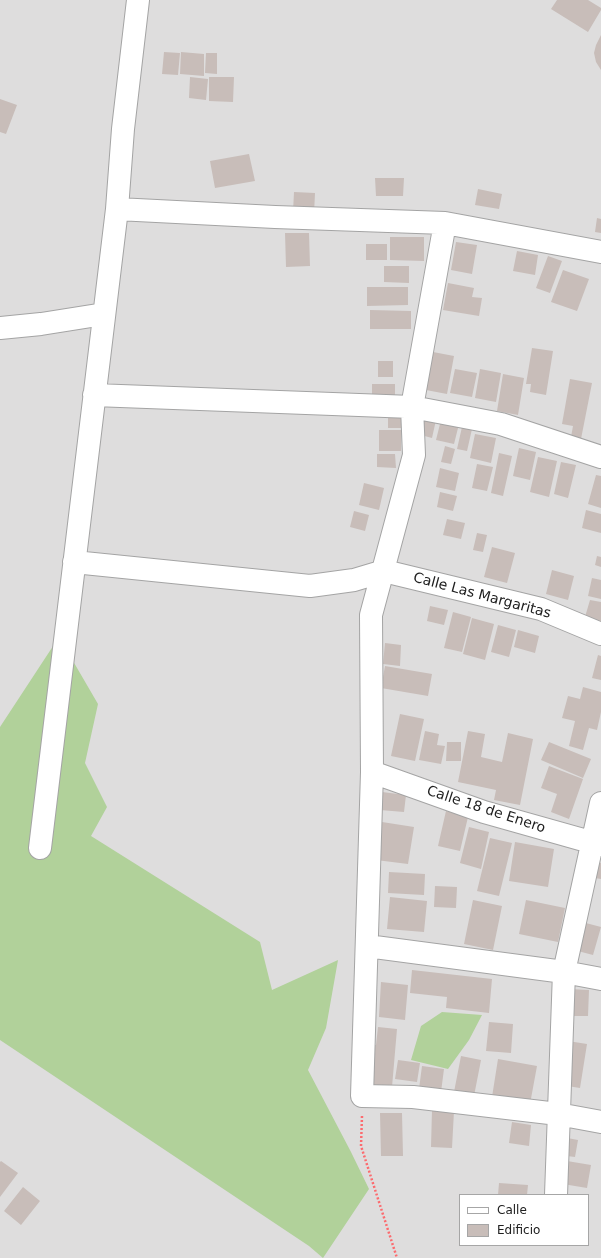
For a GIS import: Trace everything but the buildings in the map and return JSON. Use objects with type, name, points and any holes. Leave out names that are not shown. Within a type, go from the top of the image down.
[{"type":"street","points":[[40,848],[117,208],[123,129],[138,0]]},
{"type":"street","points":[[117,208],[275,217],[445,222],[601,252]]},
{"type":"street","points":[[445,222],[412,407],[414,456],[384,571],[370,615],[372,772],[362,1096],[413,1097],[558,1114],[601,1122]]},
{"type":"street","points":[[0,328],[41,324],[104,314]]},
{"type":"street","points":[[94,395],[412,407],[501,424],[601,457]]},
{"type":"street","points":[[74,562],[310,586],[354,580],[384,571]]},
{"type":"street","name":"Calle Las Margaritas","points":[[384,571],[541,609],[601,634]]},
{"type":"street","name":"Calle 18 de Enero","points":[[372,772],[484,812],[597,844]]},
{"type":"street","points":[[556,1194],[564,972],[597,844],[601,803]]},
{"type":"street","points":[[367,946],[564,972],[601,979]]},
{"type":"path","points":[[362,1096],[361,1146],[397,1258]]},
{"type":"shaded area","points":[[0,0],[601,0],[601,1258],[0,1258]]},
{"type":"green space","points":[[59,637],[98,704],[85,763],[107,807],[91,836],[260,942],[272,990],[338,960],[326,1028],[308,1070],[369,1189],[323,1258],[309,1246],[0,1040],[0,727]]},
{"type":"green space","points":[[442,1012],[482,1015],[469,1040],[448,1069],[411,1060],[421,1026]]}]
